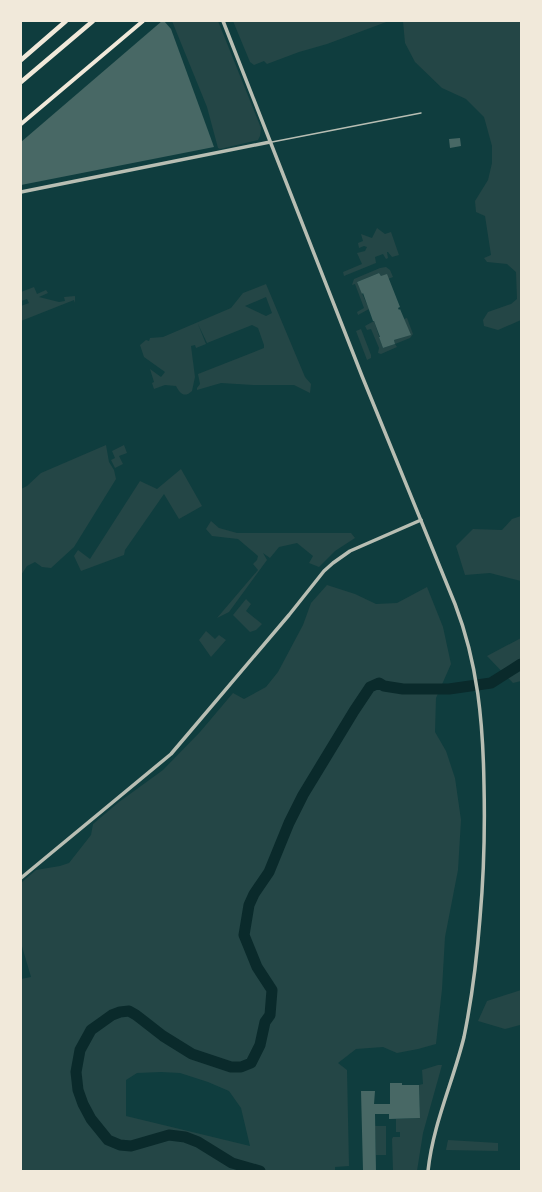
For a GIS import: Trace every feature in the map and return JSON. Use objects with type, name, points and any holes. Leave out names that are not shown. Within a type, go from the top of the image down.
[{"type":"main road","points":[[21,60],[66,21]]},
{"type":"main road","points":[[21,82],[93,21]]},
{"type":"main road","points":[[21,124],[143,21]]},
{"type":"street","points":[[223,21],[362,376],[461,619],[474,666],[480,702],[483,740],[485,824],[483,889],[478,941],[464,1035],[435,1132],[428,1171]]},
{"type":"street","points":[[21,192],[270,142]]},
{"type":"street","points":[[21,878],[170,754],[328,567],[350,551],[421,520]]},
{"type":"lane","points":[[270,142],[421,113]]},
{"type":"shaded area","points":[[172,21],[218,21],[261,128],[258,140],[220,149],[218,148],[207,107]]},
{"type":"shaded area","points":[[233,21],[389,21],[267,64],[264,61],[254,65],[250,62]]},
{"type":"shaded area","points":[[403,21],[521,21],[521,320],[498,330],[484,326],[483,320],[488,312],[511,304],[517,299],[516,272],[507,264],[487,262],[484,258],[491,255],[485,216],[476,212],[475,201],[488,180],[492,163],[492,146],[484,117],[466,99],[442,88],[415,62],[405,43]]},
{"type":"shaded area","points":[[377,228],[385,234],[391,232],[399,255],[392,257],[387,252],[388,258],[386,259],[383,254],[375,257],[376,263],[344,276],[343,272],[362,264],[357,253],[365,251],[367,247],[364,246],[359,248],[358,243],[363,241],[361,234],[372,238]]},
{"type":"shaded area","points":[[386,267],[390,270],[393,277],[388,279],[381,276],[379,273],[357,282],[369,309],[358,315],[357,312],[364,308],[355,284],[352,285],[354,279]]},
{"type":"shaded area","points":[[266,284],[305,377],[311,384],[310,393],[294,385],[221,383],[197,390],[200,384],[198,374],[264,348],[258,328],[252,325],[207,343],[198,324],[206,344],[196,348],[195,345],[191,346],[195,377],[192,391],[185,395],[179,391],[176,386],[165,385],[154,389],[152,383],[154,382],[150,369],[161,377],[165,372],[144,357],[140,345],[146,340],[149,341],[150,338],[163,337],[231,308],[243,293]],"holes":[[[266,297],[272,313],[266,316],[245,306]]]},
{"type":"shaded area","points":[[34,287],[37,294],[46,290],[48,293],[39,297],[59,302],[65,301],[64,297],[75,296],[75,303],[74,300],[21,321],[21,306],[29,303],[27,299],[21,301],[21,292]]},
{"type":"shaded area","points":[[407,318],[413,334],[410,338],[395,344],[394,340],[410,335],[404,319]]},
{"type":"shaded area","points":[[374,321],[383,348],[395,344],[397,347],[381,354],[378,353],[379,348],[371,329],[367,330],[365,326]]},
{"type":"shaded area","points":[[361,329],[371,355],[371,358],[367,360],[356,331]]},
{"type":"shaded area","points":[[106,445],[109,462],[114,470],[116,479],[74,547],[51,568],[42,567],[35,562],[27,566],[21,575],[21,489],[27,486],[41,473]]},
{"type":"shaded area","points":[[124,445],[127,453],[119,456],[123,464],[115,468],[111,460],[115,458],[112,451]]},
{"type":"shaded area","points":[[181,469],[202,506],[179,519],[164,494],[125,550],[124,555],[81,571],[74,556],[78,550],[90,559],[140,481],[157,489]]},
{"type":"shaded area","points":[[521,516],[521,581],[490,573],[465,575],[456,546],[473,529],[502,530],[512,519]]},
{"type":"shaded area","points":[[211,521],[219,528],[237,533],[351,533],[355,538],[335,551],[319,567],[309,563],[313,556],[297,543],[279,547],[270,558],[263,553],[267,560],[229,612],[217,618],[258,570],[253,564],[257,560],[258,556],[238,539],[212,536],[206,529]]},
{"type":"shaded area","points":[[327,585],[355,594],[376,604],[397,603],[427,587],[443,627],[451,664],[436,698],[435,732],[446,751],[455,778],[461,820],[458,870],[445,937],[442,989],[436,1044],[397,1053],[383,1047],[356,1049],[338,1063],[347,1070],[349,1166],[335,1167],[335,1171],[21,1171],[21,979],[31,977],[21,943],[21,883],[36,870],[69,863],[91,835],[93,824],[119,802],[163,770],[200,732],[233,693],[244,699],[266,687],[278,672],[303,625],[311,603]],"holes":[[[137,1073],[180,1073],[208,1082],[229,1091],[241,1108],[250,1146],[126,1116],[126,1080]]]},
{"type":"shaded area","points":[[246,599],[251,604],[246,611],[262,624],[256,630],[250,632],[233,615]]},
{"type":"shaded area","points":[[206,631],[215,639],[219,635],[226,640],[211,657],[199,640]]},
{"type":"shaded area","points":[[521,638],[521,681],[513,683],[487,656]]},
{"type":"shaded area","points":[[521,990],[520,1025],[505,1029],[478,1021],[487,1001]]},
{"type":"shaded area","points":[[442,1065],[423,1133],[417,1171],[393,1171],[392,1139],[393,1137],[400,1137],[400,1132],[396,1132],[396,1119],[420,1118],[419,1085],[423,1084],[422,1070]]},
{"type":"shaded area","points":[[375,1126],[386,1126],[386,1155],[376,1155]]},
{"type":"shaded area","points":[[448,1140],[498,1143],[498,1151],[446,1150]]},
{"type":"building","points":[[162,21],[164,21],[171,29],[214,147],[21,185],[21,142]]},
{"type":"building","points":[[460,138],[461,146],[450,148],[449,139]]},
{"type":"building","points":[[379,273],[381,276],[387,274],[400,307],[398,308],[399,310],[400,309],[411,335],[394,340],[395,344],[383,348],[363,293],[362,294],[357,282]]},
{"type":"building","points":[[390,1083],[419,1085],[420,1118],[389,1119],[389,1114],[375,1114],[376,1171],[363,1171],[361,1091],[375,1091],[374,1104],[390,1104]]},
{"type":"waterway","points":[[260,1171],[232,1163],[198,1142],[185,1137],[169,1135],[131,1146],[120,1145],[108,1140],[91,1119],[78,1090],[76,1072],[80,1050],[91,1030],[112,1015],[129,1011],[163,1036],[192,1054],[231,1067],[241,1067],[251,1063],[260,1045],[265,1022],[270,1015],[272,990],[257,967],[244,935],[249,905],[254,894],[269,872],[289,823],[303,795],[370,687],[379,683],[384,686],[403,689],[449,689],[491,683],[521,664]]}]
